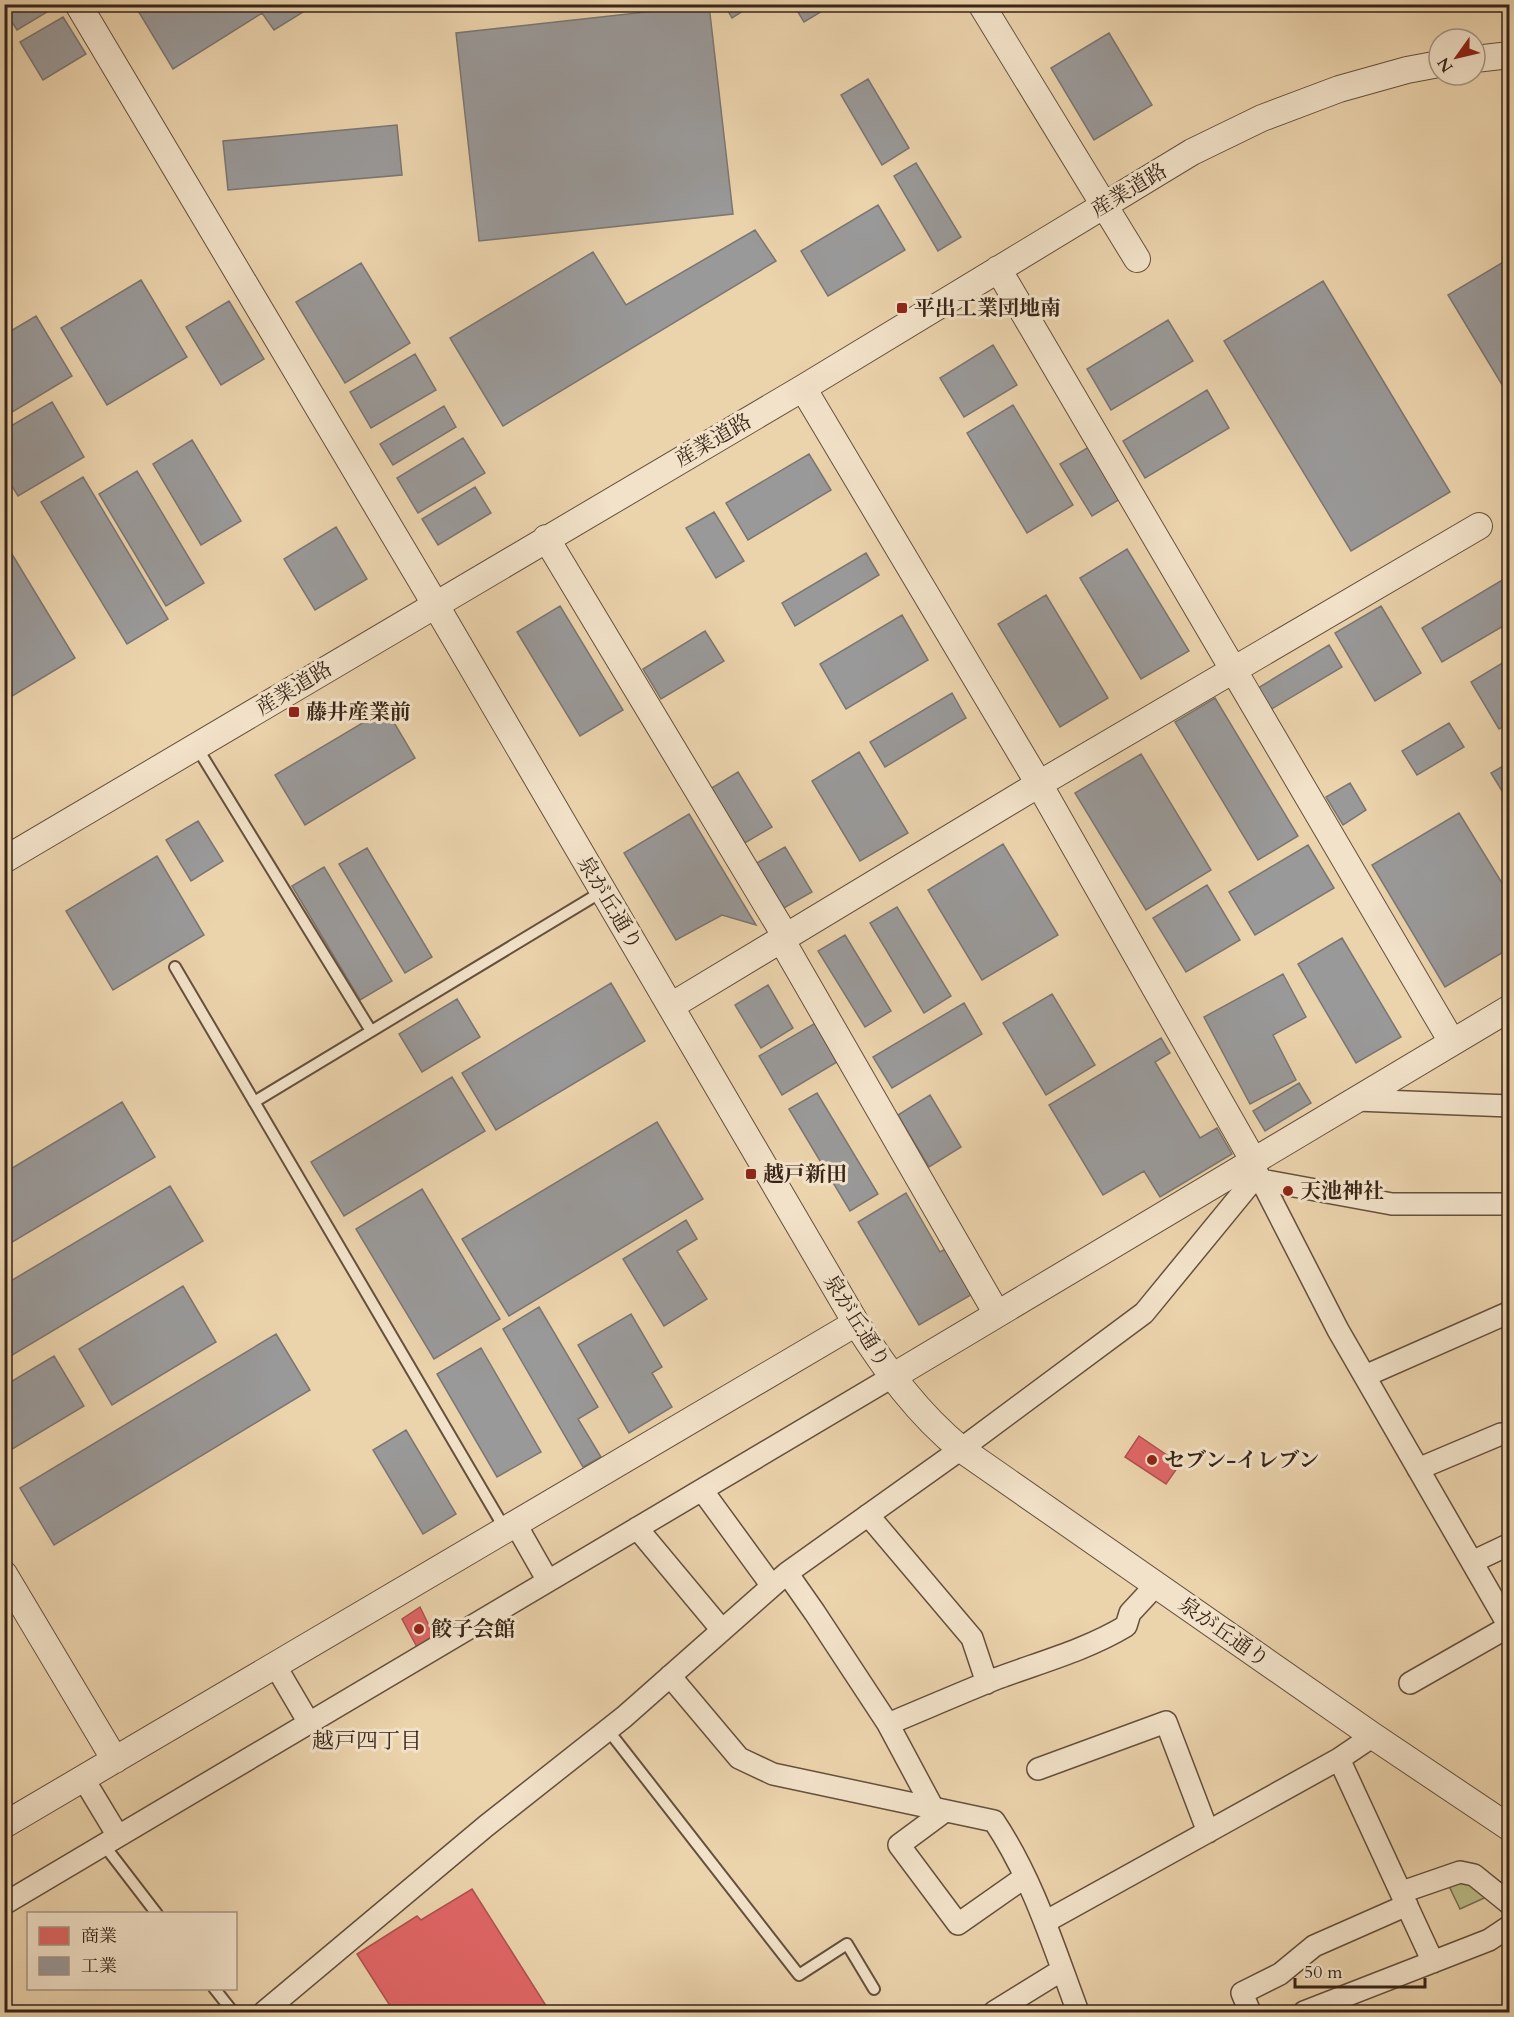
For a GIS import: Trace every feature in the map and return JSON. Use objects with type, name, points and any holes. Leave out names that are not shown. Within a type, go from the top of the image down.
[{"type":"street","name":"泉が丘通り","points":[[78,4],[434,604],[856,1323],[916,1408],[961,1449],[1509,1828]]},
{"type":"street","points":[[981,4],[1137,259]]},
{"type":"street","points":[[1487,58],[1509,55]]},
{"type":"street","name":"産業道路","points":[[4,860],[802,388],[1192,152],[1262,118],[1348,86],[1427,66]]},
{"type":"street","points":[[998,269],[1452,1042]]},
{"type":"street","points":[[802,388],[1040,784],[1257,1171],[1338,1330],[1509,1627],[1410,1683]]},
{"type":"street","points":[[671,1006],[1040,784],[1479,526]]},
{"type":"street","points":[[546,538],[783,938],[997,1314]]},
{"type":"street","points":[[4,1904],[997,1314],[1257,1171],[1356,1100],[1509,1008]]},
{"type":"street","points":[[1356,1100],[1509,1106]]},
{"type":"street","points":[[1257,1171],[1392,1204],[1509,1204]]},
{"type":"street","points":[[264,2013],[486,1826],[608,1730],[780,1580],[1144,1313],[1257,1171]]},
{"type":"street","points":[[1365,1376],[1509,1312]]},
{"type":"street","points":[[4,1825],[856,1323]]},
{"type":"street","points":[[1418,1469],[1501,1434]]},
{"type":"street","points":[[702,1490],[780,1580],[815,1613],[888,1724],[939,1809]]},
{"type":"street","points":[[868,1515],[972,1638],[987,1683]]},
{"type":"street","points":[[510,1526],[548,1581]]},
{"type":"street","points":[[637,1528],[723,1630]]},
{"type":"street","points":[[1472,1562],[1509,1544]]},
{"type":"street","points":[[4,1574],[115,1760]]},
{"type":"street","points":[[888,1724],[1111,1634],[1126,1626],[1130,1613],[1156,1585]]},
{"type":"street","points":[[274,1665],[309,1723]]},
{"type":"street","points":[[670,1676],[739,1758],[773,1774],[994,1821],[1011,1846],[1025,1876],[1045,1922],[1078,2013]]},
{"type":"street","points":[[1038,1769],[1166,1722],[1208,1832]]},
{"type":"street","points":[[1045,1922],[1339,1759],[1373,1736]]},
{"type":"street","points":[[1339,1759],[1433,1962]]},
{"type":"street","points":[[83,1778],[111,1840]]},
{"type":"street","points":[[939,1809],[899,1845],[958,1924],[1025,1876]]},
{"type":"street","points":[[1250,2013],[1242,1993],[1280,1974],[1314,1946],[1404,1898],[1460,1872],[1474,1875],[1509,1904]]},
{"type":"street","points":[[1304,2013],[1352,2004],[1433,1962],[1488,1940],[1509,1926]]},
{"type":"street","points":[[994,2013],[1062,1970]]},
{"type":"lane","points":[[196,746],[371,1031]]},
{"type":"lane","points":[[254,1102],[603,891]]},
{"type":"lane","points":[[175,967],[510,1526]]},
{"type":"lane","points":[[608,1730],[799,1975],[847,1944],[874,1989]]},
{"type":"lane","points":[[111,1840],[156,1912]]},
{"type":"lane","points":[[215,1990],[233,2013]]},
{"type":"green space","points":[[1459,1879],[1491,1895],[1460,1909],[1447,1882]]},
{"type":"building: 商業","name":"セブン-イレブン","points":[[1139,1436],[1180,1464],[1166,1484],[1125,1457]]},
{"type":"building: 商業","name":"餃子会館","points":[[420,1607],[435,1638],[418,1649],[402,1619]]},
{"type":"building: 商業","points":[[472,1889],[550,2012],[394,2012],[357,1954],[417,1916],[421,1920]]},
{"type":"building: 工業","points":[[4,4],[56,4],[57,6],[17,30],[4,9]]},
{"type":"building: 工業","points":[[134,4],[316,4],[274,30],[262,13],[173,69]]},
{"type":"building: 工業","points":[[724,4],[754,4],[732,18]]},
{"type":"building: 工業","points":[[793,4],[834,4],[804,22]]},
{"type":"building: 工業","points":[[709,5],[733,214],[479,241],[456,33]]},
{"type":"building: 工業","points":[[63,17],[86,54],[43,80],[20,42]]},
{"type":"building: 工業","points":[[1109,33],[1152,105],[1094,140],[1051,68]]},
{"type":"building: 工業","points":[[4,37],[12,49],[4,54]]},
{"type":"building: 工業","points":[[868,79],[909,148],[882,165],[841,95]]},
{"type":"building: 工業","points":[[397,125],[402,175],[228,190],[223,141]]},
{"type":"building: 工業","points":[[916,163],[961,237],[938,251],[894,176]]},
{"type":"building: 工業","points":[[878,205],[905,250],[828,296],[801,251]]},
{"type":"building: 工業","points":[[755,230],[776,261],[503,426],[450,338],[593,252],[626,305]]},
{"type":"building: 工業","points":[[1510,258],[1510,398],[1448,295]]},
{"type":"building: 工業","points":[[361,263],[410,343],[345,383],[296,302]]},
{"type":"building: 工業","points":[[141,280],[187,357],[107,405],[61,328]]},
{"type":"building: 工業","points":[[1323,281],[1450,492],[1351,551],[1224,341]]},
{"type":"building: 工業","points":[[229,301],[264,359],[221,385],[186,327]]},
{"type":"building: 工業","points":[[36,316],[72,376],[4,417],[4,335]]},
{"type":"building: 工業","points":[[1168,320],[1193,361],[1111,410],[1087,369]]},
{"type":"building: 工業","points":[[993,345],[1017,385],[964,417],[940,378]]},
{"type":"building: 工業","points":[[415,354],[436,390],[371,428],[350,392]]},
{"type":"building: 工業","points":[[1207,390],[1229,428],[1145,478],[1123,441]]},
{"type":"building: 工業","points":[[52,402],[84,457],[18,496],[4,473],[4,430]]},
{"type":"building: 工業","points":[[1013,405],[1073,505],[1027,533],[967,433]]},
{"type":"building: 工業","points":[[444,406],[456,427],[393,465],[380,444]]},
{"type":"building: 工業","points":[[463,438],[485,473],[418,513],[397,478]]},
{"type":"building: 工業","points":[[192,440],[241,521],[201,545],[153,464]]},
{"type":"building: 工業","points":[[1089,447],[1120,499],[1092,516],[1060,464]]},
{"type":"building: 工業","points":[[809,454],[831,490],[748,540],[726,503]]},
{"type":"building: 工業","points":[[137,471],[204,583],[166,606],[99,494]]},
{"type":"building: 工業","points":[[83,477],[168,619],[127,644],[41,502]]},
{"type":"building: 工業","points":[[475,487],[491,513],[438,545],[422,519]]},
{"type":"building: 工業","points":[[714,512],[744,561],[716,578],[686,528]]},
{"type":"building: 工業","points":[[336,527],[367,579],[315,610],[284,559]]},
{"type":"building: 工業","points":[[4,541],[75,658],[4,701]]},
{"type":"building: 工業","points":[[1127,549],[1189,651],[1141,679],[1080,578]]},
{"type":"building: 工業","points":[[866,553],[879,575],[795,626],[782,603]]},
{"type":"building: 工業","points":[[1509,576],[1510,622],[1442,662],[1422,628]]},
{"type":"building: 工業","points":[[1046,595],[1108,698],[1060,727],[998,624]]},
{"type":"building: 工業","points":[[560,606],[623,710],[580,736],[517,632]]},
{"type":"building: 工業","points":[[1381,606],[1421,673],[1375,701],[1335,633]]},
{"type":"building: 工業","points":[[902,615],[928,660],[846,709],[820,664]]},
{"type":"building: 工業","points":[[705,631],[724,661],[661,699],[643,669]]},
{"type":"building: 工業","points":[[1329,645],[1342,667],[1270,710],[1258,688]]},
{"type":"building: 工業","points":[[1504,662],[1510,671],[1510,723],[1499,729],[1471,682]]},
{"type":"building: 工業","points":[[952,693],[966,718],[885,767],[870,742]]},
{"type":"building: 工業","points":[[1215,698],[1298,836],[1258,860],[1175,722]]},
{"type":"building: 工業","points":[[386,709],[415,758],[305,825],[275,775]]},
{"type":"building: 工業","points":[[1449,723],[1464,747],[1417,775],[1402,751]]},
{"type":"building: 工業","points":[[859,752],[908,833],[860,861],[812,781]]},
{"type":"building: 工業","points":[[1141,754],[1211,870],[1146,910],[1075,793]]},
{"type":"building: 工業","points":[[1510,762],[1510,804],[1491,773]]},
{"type":"building: 工業","points":[[738,772],[772,827],[743,844],[710,789]]},
{"type":"building: 工業","points":[[1350,783],[1366,810],[1343,825],[1326,797]]},
{"type":"building: 工業","points":[[1459,813],[1510,896],[1510,948],[1445,987],[1372,865]]},
{"type":"building: 工業","points":[[689,814],[756,925],[722,915],[676,940],[624,853]]},
{"type":"building: 工業","points":[[198,821],[223,861],[191,881],[166,840]]},
{"type":"building: 工業","points":[[1003,844],[1058,935],[982,980],[928,890]]},
{"type":"building: 工業","points":[[1308,845],[1334,888],[1255,935],[1229,892]]},
{"type":"building: 工業","points":[[785,847],[812,892],[782,909],[755,864]]},
{"type":"building: 工業","points":[[367,848],[432,957],[405,973],[339,864]]},
{"type":"building: 工業","points":[[157,856],[204,935],[113,990],[66,911]]},
{"type":"building: 工業","points":[[324,867],[392,981],[360,1000],[292,886]]},
{"type":"building: 工業","points":[[1207,885],[1240,940],[1186,972],[1153,918]]},
{"type":"building: 工業","points":[[897,907],[951,996],[924,1013],[870,923]]},
{"type":"building: 工業","points":[[845,935],[891,1011],[865,1027],[818,951]]},
{"type":"building: 工業","points":[[1342,938],[1401,1037],[1356,1063],[1298,964]]},
{"type":"building: 工業","points":[[1283,974],[1306,1017],[1273,1035],[1296,1080],[1250,1104],[1204,1017]]},
{"type":"building: 工業","points":[[611,983],[645,1041],[496,1130],[462,1073]]},
{"type":"building: 工業","points":[[768,985],[793,1028],[761,1048],[735,1005]]},
{"type":"building: 工業","points":[[1052,994],[1095,1065],[1046,1095],[1003,1023]]},
{"type":"building: 工業","points":[[457,999],[480,1037],[422,1072],[399,1034]]},
{"type":"building: 工業","points":[[964,1003],[982,1034],[892,1088],[873,1057]]},
{"type":"building: 工業","points":[[819,1021],[842,1059],[782,1095],[759,1056]]},
{"type":"building: 工業","points":[[1161,1038],[1170,1053],[1155,1062],[1200,1138],[1217,1128],[1232,1154],[1160,1197],[1144,1171],[1103,1195],[1049,1105]]},
{"type":"building: 工業","points":[[452,1077],[485,1131],[344,1216],[311,1162]]},
{"type":"building: 工業","points":[[1299,1083],[1311,1103],[1265,1131],[1253,1111]]},
{"type":"building: 工業","points":[[817,1093],[878,1194],[850,1211],[789,1109]]},
{"type":"building: 工業","points":[[930,1095],[961,1147],[929,1167],[898,1115]]},
{"type":"building: 工業","points":[[122,1102],[155,1157],[4,1247],[4,1173]]},
{"type":"building: 工業","points":[[657,1122],[703,1199],[509,1316],[462,1239]]},
{"type":"building: 工業","points":[[170,1186],[203,1241],[4,1360],[4,1285]]},
{"type":"building: 工業","points":[[422,1189],[500,1319],[434,1359],[356,1229]]},
{"type":"building: 工業","points":[[906,1193],[940,1252],[949,1247],[976,1292],[919,1325],[858,1222]]},
{"type":"building: 工業","points":[[686,1220],[697,1239],[677,1251],[707,1299],[664,1326],[623,1259]]},
{"type":"building: 工業","points":[[183,1286],[216,1342],[112,1405],[79,1349]]},
{"type":"building: 工業","points":[[539,1307],[598,1407],[578,1419],[601,1457],[583,1467],[503,1329]]},
{"type":"building: 工業","points":[[631,1314],[662,1367],[652,1373],[672,1407],[629,1433],[578,1345]]},
{"type":"building: 工業","points":[[276,1334],[310,1390],[54,1545],[20,1488]]},
{"type":"building: 工業","points":[[481,1348],[541,1452],[497,1477],[437,1374]]},
{"type":"building: 工業","points":[[54,1356],[84,1406],[4,1454],[4,1386]]},
{"type":"building: 工業","points":[[406,1430],[456,1514],[423,1534],[373,1450]]},
{"type":"place","name":"平出工業団地南","points":[[902,308]]},
{"type":"place","name":"藤井産業前","points":[[294,712]]},
{"type":"place","name":"越戸新田","points":[[751,1174]]},
{"type":"place","name":"天池神社","points":[[1288,1191]]},
{"type":"place","name":"セブン-イレブン","points":[[1152,1460]]},
{"type":"place","name":"餃子会館","points":[[419,1629]]},
{"type":"district","name":"越戸四丁目","points":[[367,1740]]}]
